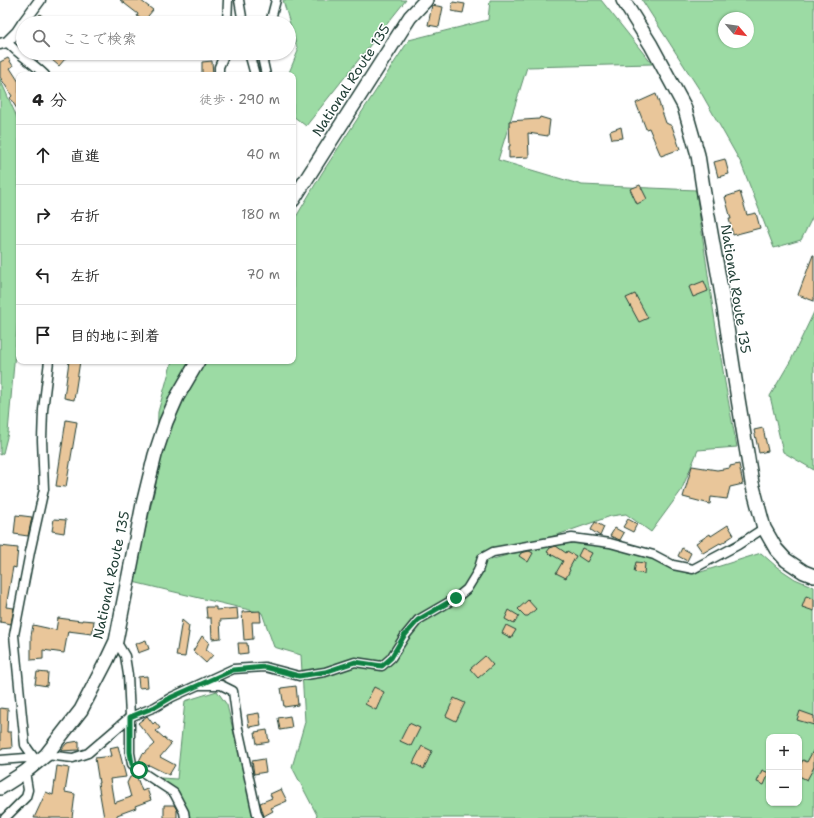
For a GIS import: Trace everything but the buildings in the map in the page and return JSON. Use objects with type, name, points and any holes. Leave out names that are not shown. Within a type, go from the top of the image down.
[{"type":"highway","name":"National Route 135","points":[[296,191],[410,17],[426,0]]},
{"type":"highway","name":"National Route 135","points":[[623,0],[651,45],[684,106],[698,155],[751,476],[764,528],[776,549],[786,560],[804,572],[814,576]]},
{"type":"highway","name":"National Route 135","points":[[0,788],[41,759],[81,710],[116,641],[143,504],[155,455],[166,422],[177,397],[196,364]]},
{"type":"street","points":[[28,16],[40,0]]},
{"type":"street","points":[[227,16],[228,0]]},
{"type":"street","points":[[239,0],[242,16]]},
{"type":"street","points":[[272,16],[276,0]]},
{"type":"street","points":[[16,33],[3,43],[16,51]]},
{"type":"street","points":[[28,60],[42,72]]},
{"type":"street","points":[[219,72],[219,67],[222,60]]},
{"type":"street","points":[[251,60],[254,72]]},
{"type":"street","points":[[263,60],[265,72]]},
{"type":"street","points":[[41,759],[26,745],[14,635],[44,489],[42,440],[49,364]]},
{"type":"street","points":[[0,760],[26,758],[73,758],[88,753],[130,717],[155,707],[172,697],[233,670],[265,667],[299,676],[325,672],[355,662],[382,666],[391,658],[404,636],[418,620],[456,598],[467,589],[478,570],[482,558],[493,552],[572,538],[610,543],[654,554],[673,565],[693,569],[738,545],[764,528]]},
{"type":"street","points":[[116,641],[125,656],[128,676],[130,752],[132,764],[174,793],[184,812],[185,818]]},
{"type":"street","points":[[198,685],[221,685],[233,691],[238,728],[258,818]]},
{"type":"street","points":[[5,818],[26,797],[28,790],[24,772]]},
{"type":"green space","points":[[283,0],[406,0],[306,126],[296,118],[296,72],[289,72],[294,60],[296,60],[298,51],[296,44],[296,16],[288,16]]},
{"type":"green space","points":[[490,0],[601,0],[652,64],[527,67],[498,160],[582,185],[696,190],[720,351],[737,447],[698,450],[681,491],[651,532],[626,514],[611,516],[515,548],[493,552],[486,561],[522,551],[567,543],[625,547],[665,557],[701,572],[761,553],[777,567],[795,579],[814,587],[814,818],[316,818],[317,815],[292,767],[305,722],[301,655],[274,647],[262,613],[133,582],[156,484],[158,412],[171,364],[296,364],[296,217],[322,173],[409,40],[488,20]]},
{"type":"green space","points":[[642,0],[814,0],[814,214],[801,240],[774,248],[741,163],[699,89]]},
{"type":"green space","points":[[0,79],[16,115],[16,340],[8,433],[3,453],[0,455]]},
{"type":"green space","points":[[814,312],[814,470],[783,452],[770,396],[791,360]]},
{"type":"green space","points":[[217,691],[227,705],[256,818],[181,818],[174,793],[161,778],[177,779],[185,701]]},
{"type":"route","points":[[139,770],[132,764],[130,752],[130,717],[155,707],[172,697],[233,670],[265,667],[299,676],[325,672],[355,662],[382,666],[391,658],[404,636],[418,620],[456,598]]}]
